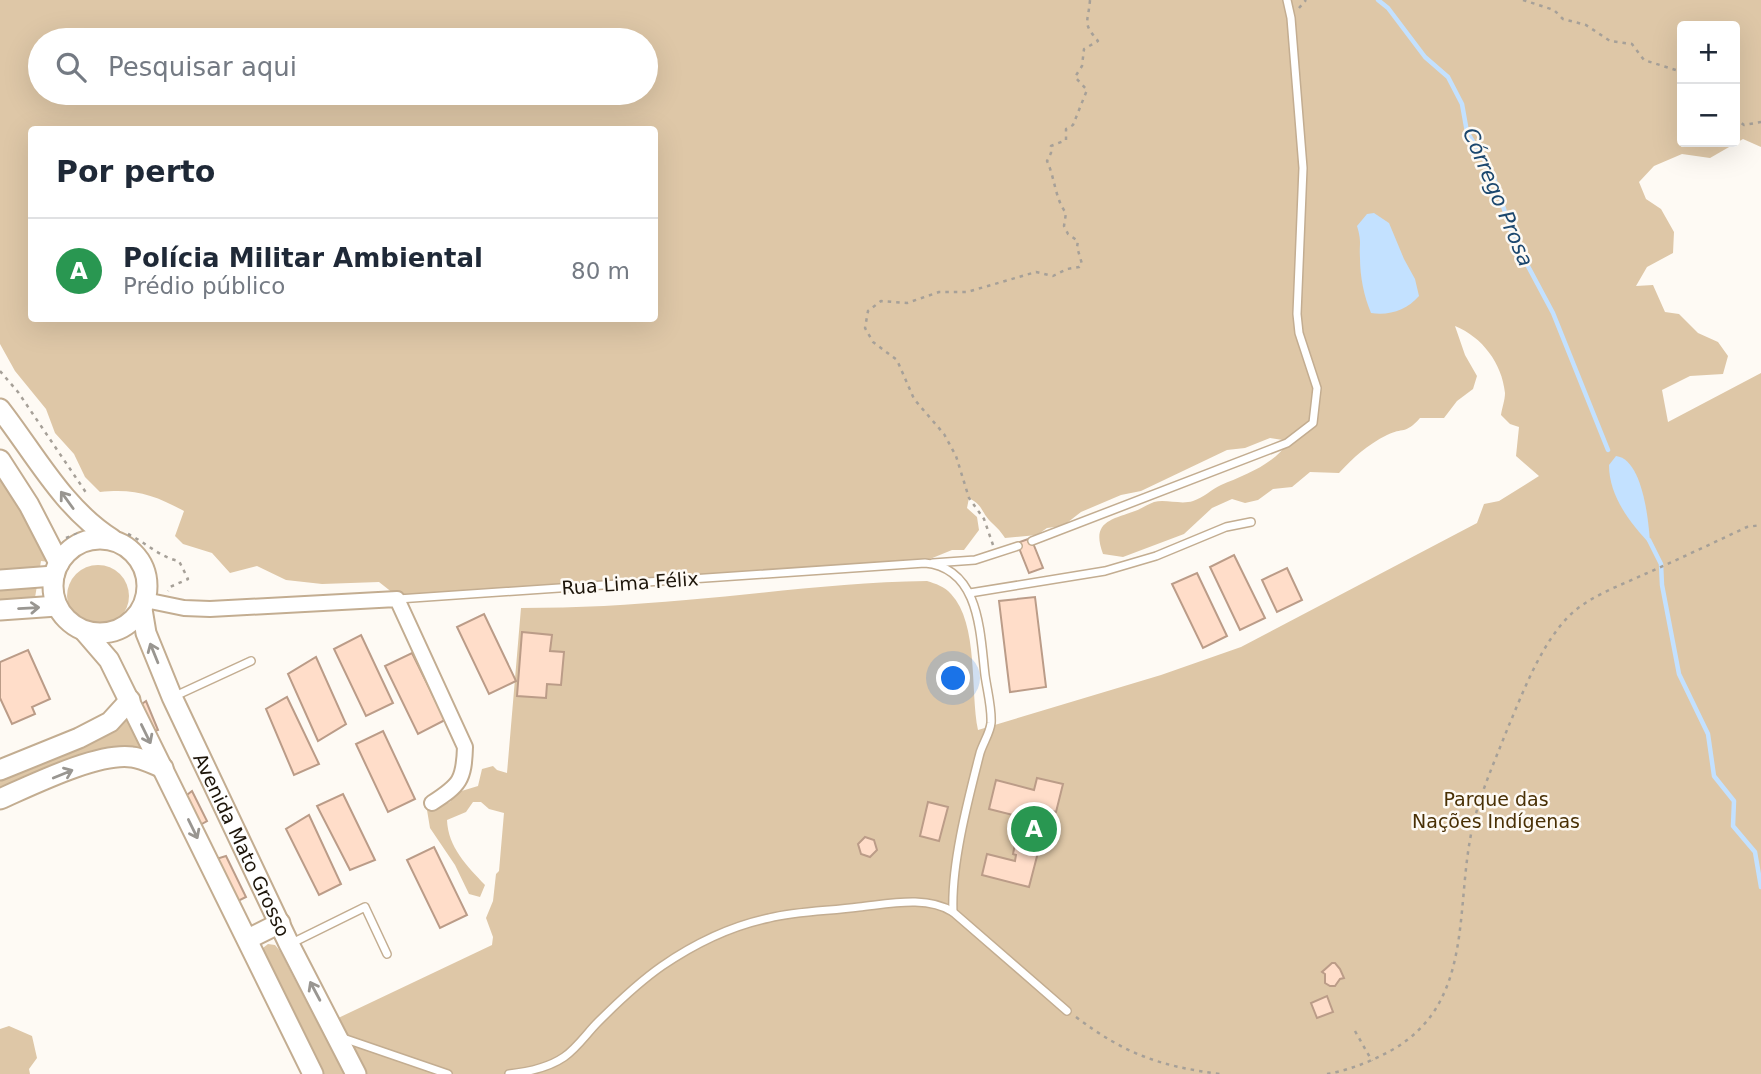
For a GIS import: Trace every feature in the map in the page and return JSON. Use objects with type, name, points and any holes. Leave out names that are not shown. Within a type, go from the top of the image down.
[{"type":"main road","points":[[0,409],[75,510],[92,526],[122,538],[140,561],[146,573],[148,587],[144,605],[134,620],[110,633],[97,634],[84,631],[64,617],[53,592],[54,562],[29,506],[0,460]]},
{"type":"main road","points":[[0,580],[54,562],[79,544],[92,540],[122,538]]},
{"type":"main road","name":"Avenida Mato Grosso","points":[[144,605],[146,633],[172,697],[289,944],[356,1074]]},
{"type":"main road","points":[[0,610],[57,606]]},
{"type":"main road","name":"Avenida Mato Grosso","points":[[84,631],[109,660],[130,700],[313,1074]]},
{"type":"main road","points":[[0,770],[79,738],[110,722],[130,700]]},
{"type":"main road","points":[[0,799],[110,757],[132,757],[163,768]]},
{"type":"main road","points":[[248,939],[280,923]]},
{"type":"street","name":"Rua Lima Félix","points":[[144,605],[210,609],[397,599]]},
{"type":"street","points":[[397,599],[465,747],[464,773],[455,788],[432,803]]},
{"type":"lane","points":[[1032,541],[1287,443],[1313,423],[1317,388],[1299,333],[1297,314],[1303,168],[1291,18],[1287,0]]},
{"type":"lane","points":[[953,912],[954,874],[981,750],[991,724],[978,618],[970,593],[1105,571],[1156,556],[1226,527],[1251,522]]},
{"type":"lane","points":[[925,563],[975,560],[1018,546]]},
{"type":"lane","name":"Rua Lima Félix","points":[[397,599],[925,563],[936,564],[956,574],[970,593]]},
{"type":"lane","points":[[172,697],[251,661]]},
{"type":"lane","points":[[509,1074],[553,1064],[567,1056],[597,1023],[663,965],[734,927],[783,916],[891,903],[941,904],[1067,1011]]},
{"type":"lane","points":[[289,944],[365,907],[387,954]]},
{"type":"lane","points":[[338,1036],[448,1074]]},
{"type":"path","points":[[997,555],[984,519],[969,498],[956,456],[944,434],[914,400],[897,360],[873,342],[865,328],[865,319],[868,311],[881,301],[907,303],[939,292],[968,292],[1036,272],[1053,276],[1082,264],[1078,241],[1068,234],[1064,226],[1066,214],[1060,206],[1047,162],[1051,146],[1066,140],[1066,130],[1073,125],[1087,90],[1075,76],[1082,66],[1084,49],[1098,41],[1088,31],[1086,20],[1090,0]]},
{"type":"path","points":[[1523,0],[1554,10],[1563,19],[1586,25],[1610,41],[1632,44],[1644,60],[1677,70]]},
{"type":"path","points":[[1740,122],[1744,125],[1761,122]]},
{"type":"path","points":[[0,371],[18,392],[92,500]]},
{"type":"path","points":[[54,562],[92,526]]},
{"type":"path","points":[[1328,1074],[1371,1061],[1412,1039],[1424,1027],[1444,997],[1457,956],[1473,825],[1527,684],[1555,632],[1569,616],[1599,595],[1747,527],[1761,526]]},
{"type":"path","points":[[122,538],[147,543],[168,559],[179,561],[188,579],[170,587],[167,592],[178,596]]},
{"type":"path","points":[[1067,1011],[1104,1038],[1145,1058],[1220,1074]]},
{"type":"path","points":[[1356,1031],[1371,1061]]},
{"type":"green space","name":"Parque das Nações Indígenas","points":[[0,0],[1761,0],[1761,147],[1743,139],[1740,141],[1740,21],[1677,21],[1677,147],[1729,147],[1710,158],[1682,154],[1654,166],[1639,182],[1646,199],[1661,209],[1674,232],[1673,253],[1647,267],[1636,286],[1653,285],[1665,312],[1679,314],[1698,333],[1718,342],[1728,356],[1723,374],[1690,376],[1662,390],[1668,422],[1761,373],[1761,1074],[359,1074],[334,1020],[492,945],[493,937],[486,918],[493,901],[496,874],[499,871],[504,813],[489,809],[481,802],[473,802],[466,812],[447,820],[455,847],[485,885],[480,897],[469,894],[455,865],[430,828],[427,810],[450,802],[455,793],[478,786],[482,769],[493,766],[507,773],[521,608],[624,605],[837,586],[927,581],[943,587],[951,594],[966,622],[978,730],[1161,675],[1241,647],[1477,523],[1484,504],[1499,501],[1539,476],[1516,456],[1519,427],[1510,424],[1501,415],[1505,393],[1495,362],[1482,344],[1455,326],[1465,355],[1477,376],[1473,389],[1457,401],[1444,418],[1420,418],[1407,429],[1387,435],[1361,452],[1339,473],[1310,472],[1292,487],[1273,489],[1258,500],[1245,503],[1232,499],[1212,508],[1184,534],[1123,557],[1103,554],[1099,535],[1105,524],[1154,502],[1197,500],[1268,462],[1289,441],[1270,438],[1245,448],[1227,450],[1141,491],[1121,495],[1081,512],[1063,526],[1047,528],[1037,535],[1005,538],[969,498],[967,508],[977,517],[979,530],[964,550],[952,550],[925,561],[398,597],[379,582],[322,584],[286,580],[257,566],[230,573],[212,553],[183,544],[175,536],[184,511],[144,494],[100,492],[85,477],[74,454],[55,433],[46,409],[15,371],[0,344]]},
{"type":"green space","points":[[0,460],[59,563],[41,561],[33,610],[0,615]]},
{"type":"green space","points":[[98,565],[120,574],[129,596],[120,618],[98,627],[76,618],[67,596],[76,574]]},
{"type":"green space","points":[[127,709],[149,752],[0,792],[0,778],[83,748],[113,732]]},
{"type":"green space","points":[[268,944],[275,945],[280,951],[344,1074],[318,1074],[261,956],[263,948]]},
{"type":"green space","points":[[9,1026],[32,1036],[37,1058],[29,1069],[30,1074],[0,1074],[0,1029]]},
{"type":"water","points":[[1374,213],[1389,223],[1415,279],[1419,296],[1403,308],[1384,314],[1371,313],[1361,272],[1357,226],[1367,214]]},
{"type":"water","points":[[1616,456],[1633,468],[1638,480],[1646,508],[1650,544],[1628,518],[1617,498],[1609,465]]},
{"type":"building","points":[[1031,538],[1043,568],[1029,573],[1017,543]]},
{"type":"building","points":[[1234,555],[1265,618],[1240,630],[1210,567]]},
{"type":"building","points":[[1287,568],[1302,600],[1277,612],[1262,580]]},
{"type":"building","points":[[1197,573],[1227,636],[1203,648],[1172,584]]},
{"type":"building","points":[[1035,597],[1046,687],[1010,692],[999,601]]},
{"type":"building","points":[[484,614],[516,681],[489,694],[457,627]]},
{"type":"building","points":[[522,632],[552,635],[550,651],[564,652],[561,685],[547,684],[546,698],[517,696]]},
{"type":"building","points":[[361,635],[393,703],[366,716],[334,649]]},
{"type":"building","points":[[28,650],[50,699],[32,707],[35,714],[12,724],[0,698],[0,662]]},
{"type":"building","points":[[412,653],[445,720],[418,734],[385,666]]},
{"type":"building","points":[[316,657],[346,724],[318,741],[288,674]]},
{"type":"building","points":[[287,697],[319,764],[294,775],[266,709]]},
{"type":"building","points":[[146,701],[158,730],[150,733],[139,706]]},
{"type":"building","points":[[383,731],[415,799],[388,812],[356,744]]},
{"type":"building","points":[[1037,778],[1063,784],[1056,812],[1049,810],[1029,887],[982,875],[987,854],[1015,861],[1016,855],[1013,854],[1016,839],[1020,840],[1025,818],[989,809],[996,780],[1034,790]]},
{"type":"building","points":[[192,791],[207,821],[200,825],[183,798]]},
{"type":"building","points":[[343,794],[375,860],[350,870],[317,806]]},
{"type":"building","points":[[928,802],[948,807],[939,841],[920,836]]},
{"type":"building","points":[[309,815],[341,884],[319,895],[286,829]]},
{"type":"building","points":[[865,837],[874,840],[877,850],[870,857],[861,854],[858,844]]},
{"type":"building","points":[[434,847],[467,915],[440,928],[407,860]]},
{"type":"building","points":[[226,856],[246,897],[238,901],[216,859]]},
{"type":"building","points":[[1332,963],[1340,969],[1344,978],[1335,986],[1325,983],[1325,974],[1322,972]]},
{"type":"building","points":[[1327,996],[1333,1012],[1317,1018],[1311,1003]]},
{"type":"waterway","name":"Córrego Prosa","points":[[1378,0],[1388,8],[1425,57],[1448,77],[1462,104],[1467,132],[1492,172],[1514,240],[1553,313],[1608,450]]},
{"type":"waterway","name":"Córrego Prosa","points":[[1649,540],[1661,564],[1662,585],[1679,674],[1708,734],[1714,776],[1734,801],[1733,826],[1755,852],[1761,887]]},
{"type":"place","name":"Polícia Militar Ambiental","points":[[1034,829]]}]
